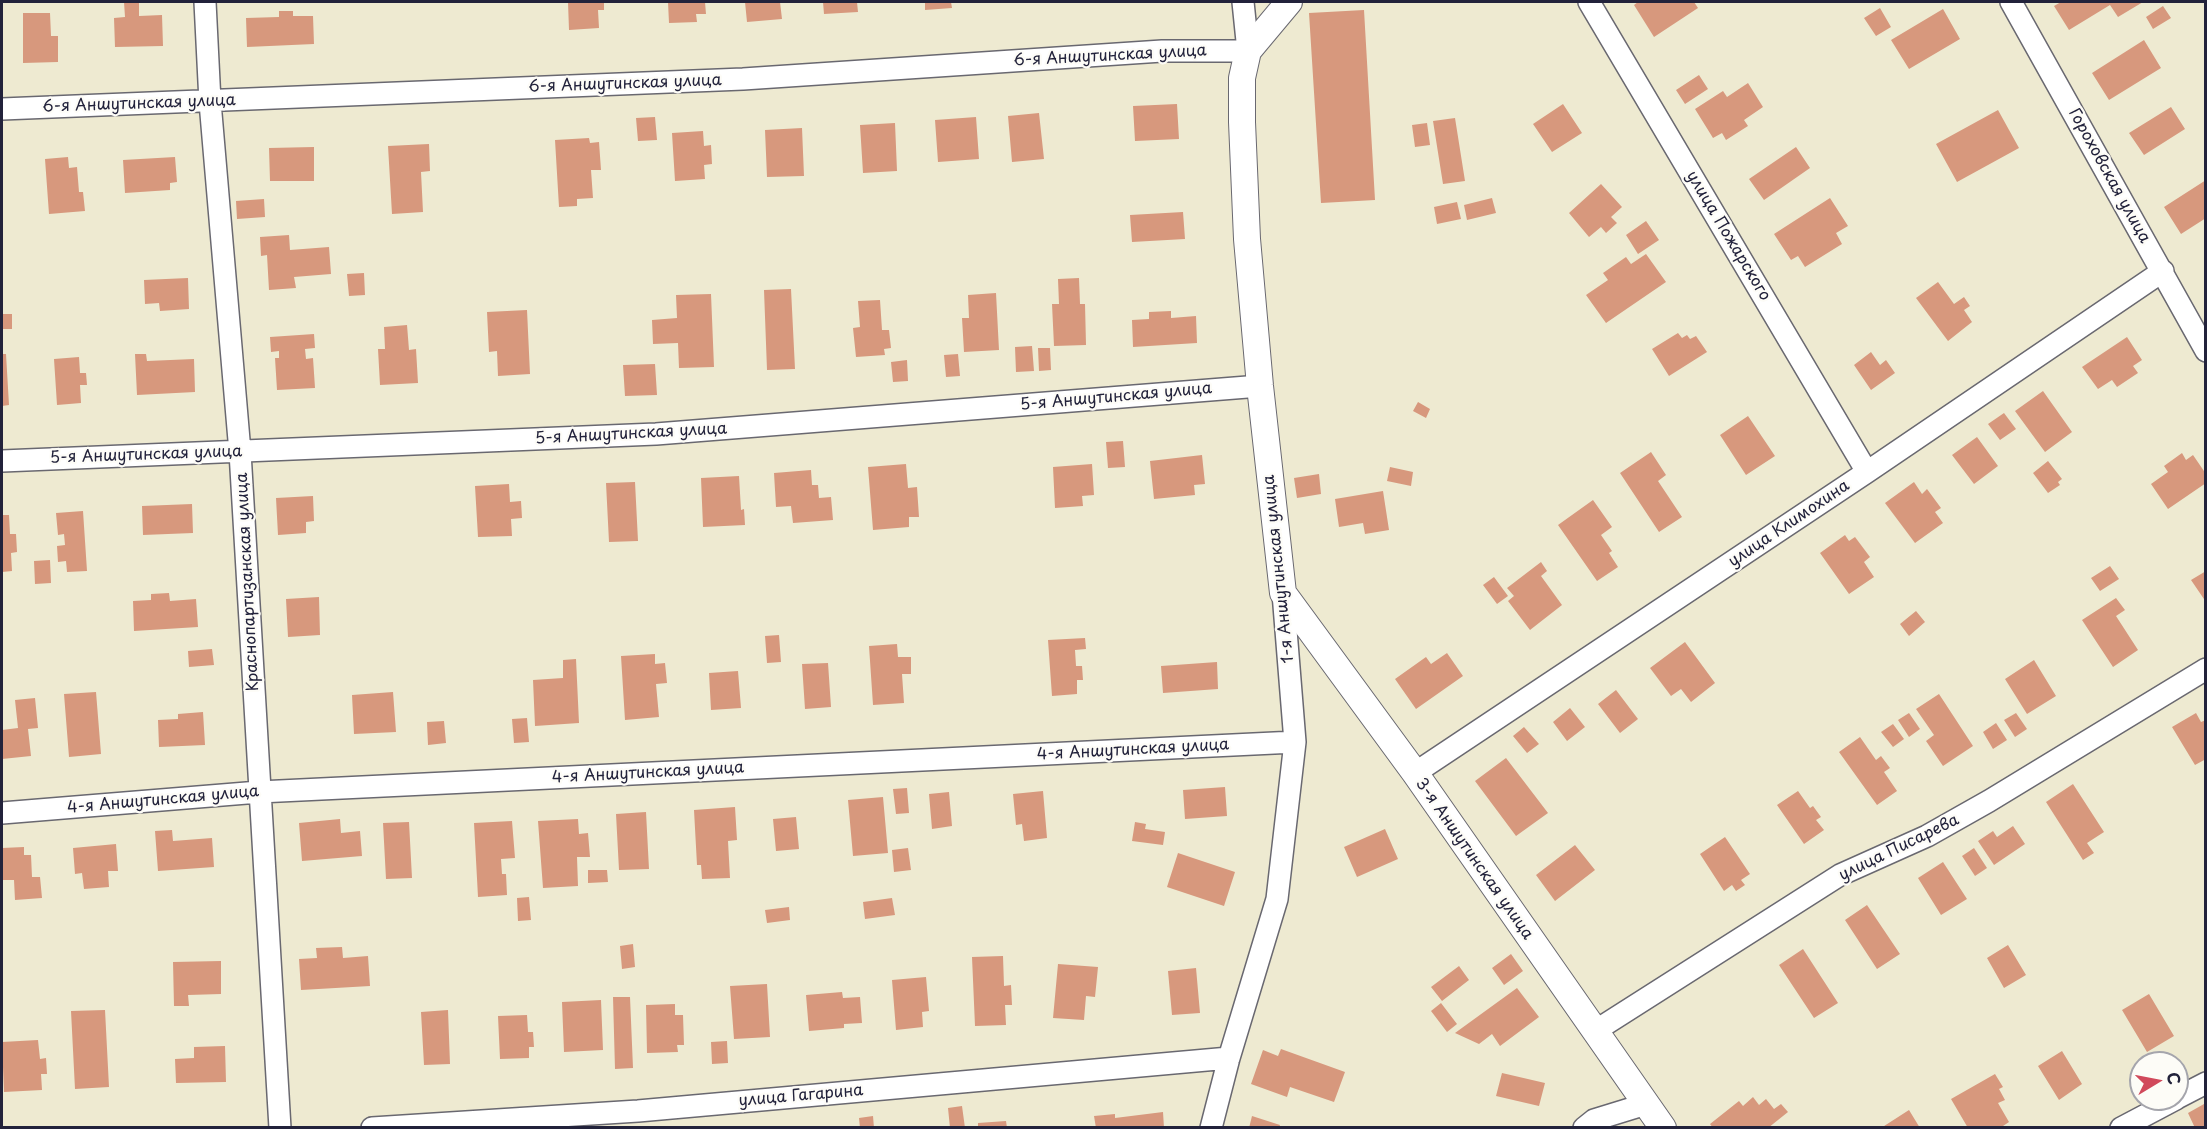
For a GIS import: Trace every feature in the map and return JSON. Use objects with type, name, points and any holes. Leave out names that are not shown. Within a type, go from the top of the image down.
[{"type":"street","name":"Краснопартизанская улица","points":[[205,2],[210,102],[240,452],[280,1128]]},
{"type":"street","name":"1-я Аншутинская улица","points":[[1211,1128],[1229,1058],[1277,899],[1295,742],[1247,239],[1242,122],[1242,78],[1248,51],[1244,2]]},
{"type":"street","points":[[1248,51],[1289,2]]},
{"type":"street","name":"улица Пожарского","points":[[1589,2],[1867,472]]},
{"type":"street","name":"Гороховская улица","points":[[2011,2],[2163,271],[2205,351]]},
{"type":"street","name":"6-я Аншутинская улица","points":[[2,109],[743,79],[1162,51],[1248,51]]},
{"type":"street","name":"улица Климохина","points":[[1414,773],[1867,472],[2163,271]]},
{"type":"street","name":"5-я Аншутинская улица","points":[[2,461],[656,434],[1260,386]]},
{"type":"street","name":"3-я Аншутинская улица","points":[[1282,593],[1414,773],[1663,1128]]},
{"type":"street","name":"улица Писарева","points":[[1595,1031],[1840,875],[1927,836],[1989,801],[2205,669]]},
{"type":"street","name":"4-я Аншутинская улица","points":[[2,813],[260,792],[1295,742]]},
{"type":"street","name":"улица Гагарина","points":[[372,1128],[638,1110],[1229,1058]]},
{"type":"street","points":[[2189,1092],[2205,1083]]},
{"type":"street","points":[[1584,1128],[1594,1120],[1646,1104]]},
{"type":"street","points":[[2121,1128],[2153,1111]]},
{"type":"building","points":[[124,2],[139,2],[139,16],[162,15],[163,46],[115,47],[114,18],[125,17]]},
{"type":"building","points":[[568,2],[604,2],[604,10],[598,10],[599,28],[569,30]]},
{"type":"building","points":[[668,2],[705,2],[706,14],[696,14],[697,22],[669,23]]},
{"type":"building","points":[[745,2],[780,2],[782,19],[747,22]]},
{"type":"building","points":[[823,2],[857,2],[858,12],[824,14]]},
{"type":"building","points":[[925,2],[951,2],[952,8],[925,10]]},
{"type":"building","points":[[1638,2],[1694,2],[1698,8],[1654,37],[1634,5]]},
{"type":"building","points":[[2061,2],[2143,2],[2118,17],[2110,5],[2069,30],[2054,6]]},
{"type":"building","points":[[2163,6],[2171,18],[2153,29],[2146,17]]},
{"type":"building","points":[[1880,8],[1891,27],[1876,36],[1864,18]]},
{"type":"building","points":[[1943,9],[1960,39],[1909,69],[1891,40]]},
{"type":"building","points":[[1364,10],[1375,200],[1321,203],[1309,13]]},
{"type":"building","points":[[279,11],[293,11],[293,16],[313,16],[314,44],[247,47],[246,18],[279,17]]},
{"type":"building","points":[[23,13],[50,13],[51,36],[58,36],[58,62],[23,63]]},
{"type":"building","points":[[2144,40],[2161,68],[2109,100],[2092,73]]},
{"type":"building","points":[[1699,75],[1708,89],[1685,104],[1676,90]]},
{"type":"building","points":[[1748,83],[1763,107],[1744,120],[1748,126],[1726,140],[1722,133],[1713,138],[1695,109],[1723,91],[1727,97]]},
{"type":"building","points":[[1177,104],[1179,139],[1135,141],[1133,106]]},
{"type":"building","points":[[1563,104],[1582,133],[1552,152],[1533,124]]},
{"type":"building","points":[[2171,107],[2185,129],[2144,155],[2129,133]]},
{"type":"building","points":[[1998,110],[2019,148],[1957,182],[1936,144]]},
{"type":"building","points":[[1039,113],[1044,159],[1012,162],[1008,116]]},
{"type":"building","points":[[655,117],[657,140],[638,141],[636,118]]},
{"type":"building","points":[[976,117],[979,159],[938,162],[935,120]]},
{"type":"building","points":[[1455,118],[1465,181],[1443,184],[1433,121]]},
{"type":"building","points":[[895,123],[897,171],[863,173],[860,125]]},
{"type":"building","points":[[1427,123],[1430,145],[1415,147],[1412,125]]},
{"type":"building","points":[[802,128],[804,176],[767,177],[765,130]]},
{"type":"building","points":[[703,131],[704,146],[711,145],[712,164],[704,165],[705,179],[675,181],[672,133]]},
{"type":"building","points":[[589,138],[590,143],[599,142],[601,170],[591,170],[593,198],[577,199],[577,206],[559,207],[555,140]]},
{"type":"building","points":[[429,144],[430,171],[421,172],[423,212],[392,214],[388,146]]},
{"type":"building","points":[[314,147],[314,181],[270,181],[269,148]]},
{"type":"building","points":[[1796,147],[1810,168],[1764,200],[1749,179]]},
{"type":"building","points":[[68,157],[69,168],[77,167],[79,192],[83,192],[85,211],[49,214],[45,159]]},
{"type":"building","points":[[175,157],[177,182],[170,183],[170,190],[125,193],[123,160]]},
{"type":"building","points":[[2206,180],[2206,218],[2181,234],[2164,207]]},
{"type":"building","points":[[1601,184],[1622,207],[1611,217],[1617,223],[1606,233],[1601,227],[1589,237],[1569,213]]},
{"type":"building","points":[[1492,198],[1496,213],[1467,220],[1464,205]]},
{"type":"building","points":[[1830,198],[1848,226],[1836,233],[1842,244],[1805,267],[1798,256],[1791,260],[1774,234]]},
{"type":"building","points":[[264,199],[265,217],[237,219],[236,201]]},
{"type":"building","points":[[1457,202],[1461,219],[1437,224],[1434,207]]},
{"type":"building","points":[[1183,212],[1185,239],[1132,242],[1130,215]]},
{"type":"building","points":[[1646,221],[1659,240],[1638,254],[1626,235]]},
{"type":"building","points":[[289,235],[290,250],[329,247],[331,274],[294,277],[296,288],[269,290],[267,255],[261,256],[260,237]]},
{"type":"building","points":[[1646,254],[1666,282],[1606,323],[1586,295],[1608,280],[1603,273],[1626,257],[1631,264]]},
{"type":"building","points":[[364,273],[365,295],[349,296],[347,274]]},
{"type":"building","points":[[188,278],[189,309],[160,311],[159,303],[145,304],[144,280]]},
{"type":"building","points":[[1079,278],[1080,304],[1085,304],[1086,345],[1054,346],[1052,304],[1059,304],[1058,279]]},
{"type":"building","points":[[1938,282],[1954,304],[1964,297],[1970,306],[1964,310],[1972,322],[1948,341],[1916,298]]},
{"type":"building","points":[[791,289],[795,369],[767,370],[764,290]]},
{"type":"building","points":[[996,293],[999,350],[964,352],[962,318],[969,318],[968,295]]},
{"type":"building","points":[[711,294],[714,367],[679,368],[678,343],[653,344],[652,320],[677,318],[676,295]]},
{"type":"building","points":[[880,300],[882,330],[889,330],[891,348],[884,349],[885,355],[856,357],[853,328],[860,327],[858,301]]},
{"type":"building","points":[[527,310],[530,374],[498,376],[497,351],[489,352],[487,312]]},
{"type":"building","points":[[1171,311],[1171,318],[1196,316],[1197,343],[1133,347],[1132,320],[1149,319],[1149,312]]},
{"type":"building","points":[[2,314],[12,314],[12,329],[2,329]]},
{"type":"building","points":[[407,325],[409,350],[416,349],[418,383],[380,385],[378,349],[385,349],[384,327]]},
{"type":"building","points":[[1678,333],[1682,338],[1687,335],[1690,339],[1696,336],[1707,352],[1669,376],[1652,349]]},
{"type":"building","points":[[314,334],[315,348],[305,349],[306,359],[313,358],[315,388],[277,390],[275,358],[279,358],[279,351],[271,352],[270,337]]},
{"type":"building","points":[[2127,337],[2142,360],[2133,366],[2138,373],[2117,387],[2112,380],[2098,389],[2082,367]]},
{"type":"building","points":[[1032,346],[1034,371],[1016,372],[1015,347]]},
{"type":"building","points":[[1038,348],[1050,348],[1051,370],[1039,371]]},
{"type":"building","points":[[1871,352],[1880,365],[1886,360],[1895,373],[1871,390],[1854,365]]},
{"type":"building","points":[[2,354],[6,354],[9,405],[2,406]]},
{"type":"building","points":[[135,354],[146,354],[147,361],[194,359],[195,392],[137,395]]},
{"type":"building","points":[[958,354],[960,376],[946,377],[944,355]]},
{"type":"building","points":[[79,357],[80,373],[86,373],[87,385],[80,385],[81,403],[57,405],[54,359]]},
{"type":"building","points":[[907,360],[908,381],[893,382],[891,362]]},
{"type":"building","points":[[655,364],[657,395],[625,396],[623,365]]},
{"type":"building","points":[[2043,391],[2072,432],[2045,452],[2015,411]]},
{"type":"building","points":[[1418,402],[1430,409],[1426,418],[1413,411]]},
{"type":"building","points":[[2004,413],[2016,429],[2000,440],[1988,424]]},
{"type":"building","points":[[1748,416],[1775,456],[1746,475],[1720,435]]},
{"type":"building","points":[[1977,437],[1998,466],[1974,484],[1952,455]]},
{"type":"building","points":[[1123,441],[1125,467],[1108,468],[1106,442]]},
{"type":"building","points":[[1651,452],[1666,475],[1658,481],[1682,517],[1659,532],[1620,473]]},
{"type":"building","points":[[2182,453],[2186,460],[2193,455],[2206,474],[2206,483],[2168,509],[2151,484],[2168,472],[2164,466]]},
{"type":"building","points":[[1202,455],[1205,484],[1194,485],[1195,495],[1154,499],[1150,461]]},
{"type":"building","points":[[2048,461],[2062,479],[2058,482],[2060,485],[2048,493],[2033,473]]},
{"type":"building","points":[[906,464],[908,488],[917,487],[919,517],[909,517],[909,527],[873,530],[868,467]]},
{"type":"building","points":[[1092,464],[1094,495],[1082,496],[1083,506],[1055,508],[1053,467]]},
{"type":"building","points":[[1390,467],[1413,472],[1411,486],[1387,481]]},
{"type":"building","points":[[811,470],[812,485],[818,485],[819,498],[831,497],[833,520],[793,523],[791,506],[776,507],[774,473]]},
{"type":"building","points":[[1319,474],[1321,494],[1297,498],[1294,478]]},
{"type":"building","points":[[739,476],[741,510],[744,509],[745,525],[703,527],[701,478]]},
{"type":"building","points":[[635,482],[638,541],[609,542],[606,483]]},
{"type":"building","points":[[1914,482],[1922,494],[1927,489],[1941,508],[1935,512],[1943,523],[1915,543],[1885,503]]},
{"type":"building","points":[[509,484],[510,502],[521,501],[522,518],[511,519],[512,536],[478,537],[475,486]]},
{"type":"building","points":[[1383,491],[1389,530],[1365,534],[1363,523],[1339,527],[1335,499]]},
{"type":"building","points":[[313,496],[314,521],[306,522],[306,533],[278,535],[276,498]]},
{"type":"building","points":[[1593,500],[1612,527],[1601,535],[1612,551],[1609,553],[1618,567],[1597,581],[1558,525]]},
{"type":"building","points":[[192,504],[193,533],[143,535],[142,506]]},
{"type":"building","points":[[83,511],[87,571],[67,572],[66,561],[58,562],[57,546],[65,545],[64,534],[58,535],[56,513]]},
{"type":"building","points":[[2,515],[9,515],[10,534],[16,534],[17,552],[11,553],[12,571],[2,572]]},
{"type":"building","points":[[1845,535],[1849,541],[1855,537],[1870,557],[1864,562],[1874,577],[1849,594],[1820,553]]},
{"type":"building","points":[[50,560],[51,583],[35,584],[34,561]]},
{"type":"building","points":[[1541,562],[1547,571],[1541,576],[1562,605],[1530,630],[1508,601],[1514,596],[1507,588]]},
{"type":"building","points":[[2110,566],[2119,579],[2100,591],[2091,578]]},
{"type":"building","points":[[2206,571],[2206,602],[2191,580]]},
{"type":"building","points":[[1494,577],[1508,596],[1497,604],[1483,585]]},
{"type":"building","points":[[169,593],[170,601],[196,599],[198,627],[134,631],[133,601],[151,600],[151,594]]},
{"type":"building","points":[[319,597],[320,635],[288,637],[286,599]]},
{"type":"building","points":[[2116,598],[2125,610],[2116,616],[2138,650],[2113,667],[2082,620]]},
{"type":"building","points":[[1916,611],[1925,622],[1909,636],[1900,624]]},
{"type":"building","points":[[779,635],[781,662],[767,663],[765,636]]},
{"type":"building","points":[[1085,638],[1086,649],[1075,650],[1076,666],[1082,666],[1083,680],[1077,680],[1077,694],[1052,696],[1048,640]]},
{"type":"building","points":[[1685,642],[1715,683],[1691,702],[1681,689],[1671,696],[1650,668]]},
{"type":"building","points":[[897,644],[898,657],[911,657],[911,674],[902,674],[904,703],[873,705],[869,646]]},
{"type":"building","points":[[212,649],[214,665],[189,667],[188,651]]},
{"type":"building","points":[[1447,653],[1463,676],[1416,709],[1395,679],[1426,657],[1431,664]]},
{"type":"building","points":[[655,654],[655,664],[665,663],[667,683],[656,684],[659,717],[625,720],[621,656]]},
{"type":"building","points":[[576,659],[579,723],[535,726],[533,680],[563,678],[563,660]]},
{"type":"building","points":[[2034,660],[2056,696],[2027,714],[2005,679]]},
{"type":"building","points":[[1217,662],[1218,689],[1163,693],[1161,666]]},
{"type":"building","points":[[828,663],[831,707],[805,709],[802,664]]},
{"type":"building","points":[[738,671],[741,708],[711,710],[709,673]]},
{"type":"building","points":[[1616,690],[1638,719],[1620,733],[1598,704]]},
{"type":"building","points":[[96,692],[101,754],[69,757],[64,694]]},
{"type":"building","points":[[393,692],[396,732],[354,734],[352,695]]},
{"type":"building","points":[[1939,694],[1973,746],[1943,766],[1926,741],[1934,735],[1916,709]]},
{"type":"building","points":[[35,698],[38,728],[28,729],[31,756],[2,759],[2,730],[18,728],[15,700]]},
{"type":"building","points":[[1570,708],[1585,727],[1567,741],[1553,722]]},
{"type":"building","points":[[203,712],[205,745],[159,747],[158,720],[178,719],[178,714]]},
{"type":"building","points":[[1909,713],[1920,729],[1909,737],[1898,720]]},
{"type":"building","points":[[2016,713],[2027,729],[2015,737],[2004,720]]},
{"type":"building","points":[[2196,713],[2201,722],[2206,720],[2206,759],[2195,765],[2172,727]]},
{"type":"building","points":[[527,718],[529,742],[514,743],[512,719]]},
{"type":"building","points":[[444,721],[446,743],[428,745],[427,722]]},
{"type":"building","points":[[1996,723],[2007,740],[1993,749],[1983,732]]},
{"type":"building","points":[[1893,724],[1904,739],[1893,747],[1881,732]]},
{"type":"building","points":[[1524,727],[1539,744],[1527,753],[1513,736]]},
{"type":"building","points":[[1860,737],[1876,760],[1881,756],[1890,768],[1884,772],[1897,791],[1877,805],[1839,752]]},
{"type":"building","points":[[1506,758],[1548,813],[1516,836],[1475,781]]},
{"type":"building","points":[[2073,784],[2104,832],[2087,843],[2094,853],[2083,860],[2046,802]]},
{"type":"building","points":[[1225,787],[1227,816],[1185,819],[1183,790]]},
{"type":"building","points":[[907,788],[909,813],[896,814],[893,789]]},
{"type":"building","points":[[1043,791],[1047,838],[1024,841],[1022,824],[1016,825],[1013,794]]},
{"type":"building","points":[[1798,791],[1810,808],[1813,806],[1821,817],[1816,820],[1824,830],[1804,844],[1777,805]]},
{"type":"building","points":[[949,792],[952,826],[932,829],[929,794]]},
{"type":"building","points":[[883,797],[888,853],[853,856],[848,800]]},
{"type":"building","points":[[735,807],[737,840],[728,841],[730,878],[702,879],[701,865],[697,865],[694,810]]},
{"type":"building","points":[[646,812],[649,869],[619,870],[616,814]]},
{"type":"building","points":[[796,817],[799,849],[776,851],[773,819]]},
{"type":"building","points":[[340,819],[341,833],[360,831],[362,856],[302,861],[299,823]]},
{"type":"building","points":[[578,819],[579,834],[588,833],[590,857],[577,857],[578,886],[543,888],[538,821]]},
{"type":"building","points":[[512,821],[515,858],[501,859],[502,874],[506,874],[507,895],[478,897],[474,823]]},
{"type":"building","points":[[409,822],[412,878],[386,879],[383,823]]},
{"type":"building","points":[[1135,822],[1146,824],[1145,829],[1165,832],[1163,845],[1132,841]]},
{"type":"building","points":[[2013,826],[2025,844],[1994,865],[1978,841],[1993,831],[1997,837]]},
{"type":"building","points":[[1385,829],[1398,859],[1357,877],[1344,847]]},
{"type":"building","points":[[172,830],[173,841],[212,838],[214,867],[158,871],[155,831]]},
{"type":"building","points":[[1725,837],[1750,874],[1741,880],[1745,885],[1736,891],[1732,885],[1724,891],[1700,854]]},
{"type":"building","points":[[116,844],[118,871],[108,871],[109,887],[84,889],[82,873],[75,874],[73,848]]},
{"type":"building","points":[[1575,845],[1595,870],[1555,901],[1536,875]]},
{"type":"building","points":[[24,847],[24,855],[31,855],[32,877],[40,877],[42,898],[15,900],[14,880],[2,880],[2,848]]},
{"type":"building","points":[[908,848],[911,870],[894,872],[892,850]]},
{"type":"building","points":[[1974,848],[1987,868],[1975,876],[1962,856]]},
{"type":"building","points":[[1178,853],[1235,872],[1224,906],[1167,887]]},
{"type":"building","points":[[1943,862],[1967,899],[1941,915],[1918,878]]},
{"type":"building","points":[[588,870],[607,870],[608,882],[588,883]]},
{"type":"building","points":[[529,897],[531,920],[518,921],[517,898]]},
{"type":"building","points":[[892,898],[895,915],[865,919],[863,902]]},
{"type":"building","points":[[1867,905],[1900,954],[1877,969],[1845,920]]},
{"type":"building","points":[[789,907],[790,920],[767,923],[765,910]]},
{"type":"building","points":[[633,944],[635,967],[622,969],[620,946]]},
{"type":"building","points":[[2008,945],[2026,975],[2004,988],[1987,958]]},
{"type":"building","points":[[342,947],[343,958],[368,956],[370,986],[301,990],[299,959],[317,958],[316,948]]},
{"type":"building","points":[[1803,949],[1838,1003],[1814,1018],[1779,965]]},
{"type":"building","points":[[1511,954],[1523,971],[1504,985],[1492,968]]},
{"type":"building","points":[[1003,956],[1004,986],[1011,985],[1012,1005],[1005,1005],[1006,1025],[975,1026],[972,957]]},
{"type":"building","points":[[221,961],[221,994],[188,995],[189,1006],[174,1006],[173,962]]},
{"type":"building","points":[[1058,964],[1098,967],[1095,997],[1086,996],[1084,1020],[1053,1018]]},
{"type":"building","points":[[1459,966],[1469,980],[1442,1001],[1431,987]]},
{"type":"building","points":[[1196,968],[1200,1013],[1172,1015],[1168,971]]},
{"type":"building","points":[[926,977],[929,1011],[922,1012],[923,1027],[896,1030],[892,980]]},
{"type":"building","points":[[767,984],[770,1037],[734,1039],[730,986]]},
{"type":"building","points":[[1517,988],[1539,1017],[1500,1046],[1492,1034],[1479,1044],[1455,1033]]},
{"type":"building","points":[[842,992],[843,998],[860,997],[862,1023],[844,1024],[844,1028],[809,1031],[806,995]]},
{"type":"building","points":[[2149,994],[2174,1036],[2146,1051],[2122,1010]]},
{"type":"building","points":[[613,997],[630,997],[633,1068],[615,1069]]},
{"type":"building","points":[[601,1000],[603,1050],[564,1052],[562,1002]]},
{"type":"building","points":[[1441,1003],[1457,1024],[1447,1032],[1431,1011]]},
{"type":"building","points":[[675,1004],[675,1015],[683,1015],[684,1045],[677,1045],[678,1052],[647,1053],[646,1005]]},
{"type":"building","points":[[105,1010],[109,1087],[75,1089],[71,1011]]},
{"type":"building","points":[[448,1010],[450,1064],[424,1065],[421,1012]]},
{"type":"building","points":[[527,1015],[528,1032],[533,1032],[534,1047],[529,1047],[529,1058],[500,1059],[498,1016]]},
{"type":"building","points":[[38,1040],[40,1059],[46,1058],[47,1074],[41,1074],[42,1090],[4,1092],[2,1042]]},
{"type":"building","points":[[727,1041],[728,1063],[712,1064],[711,1042]]},
{"type":"building","points":[[225,1046],[226,1082],[176,1083],[175,1059],[194,1058],[194,1047]]},
{"type":"building","points":[[1281,1049],[1345,1072],[1334,1102],[1290,1087],[1287,1097],[1251,1084],[1263,1050],[1278,1056]]},
{"type":"building","points":[[2062,1051],[2082,1084],[2059,1100],[2038,1066]]},
{"type":"building","points":[[1502,1073],[1545,1083],[1539,1106],[1496,1096]]},
{"type":"building","points":[[1995,1074],[2003,1087],[1999,1089],[2005,1100],[1998,1103],[2009,1122],[2000,1128],[1968,1128],[1951,1099]]},
{"type":"building","points":[[1753,1097],[1759,1105],[1766,1099],[1774,1109],[1781,1104],[1788,1112],[1768,1128],[1713,1128],[1710,1124],[1739,1101],[1743,1106]]},
{"type":"building","points":[[2204,1104],[2206,1128],[2195,1128],[2188,1113]]},
{"type":"building","points":[[962,1106],[965,1128],[950,1128],[948,1108]]},
{"type":"building","points":[[1909,1110],[1920,1128],[1881,1128]]},
{"type":"building","points":[[1163,1112],[1164,1128],[1096,1128],[1094,1116],[1115,1114],[1115,1118]]},
{"type":"building","points":[[873,1116],[874,1128],[860,1128],[859,1118]]},
{"type":"building","points":[[1252,1116],[1280,1125],[1279,1128],[1249,1128]]},
{"type":"building","points":[[1006,1121],[1007,1128],[978,1128],[978,1123]]}]
